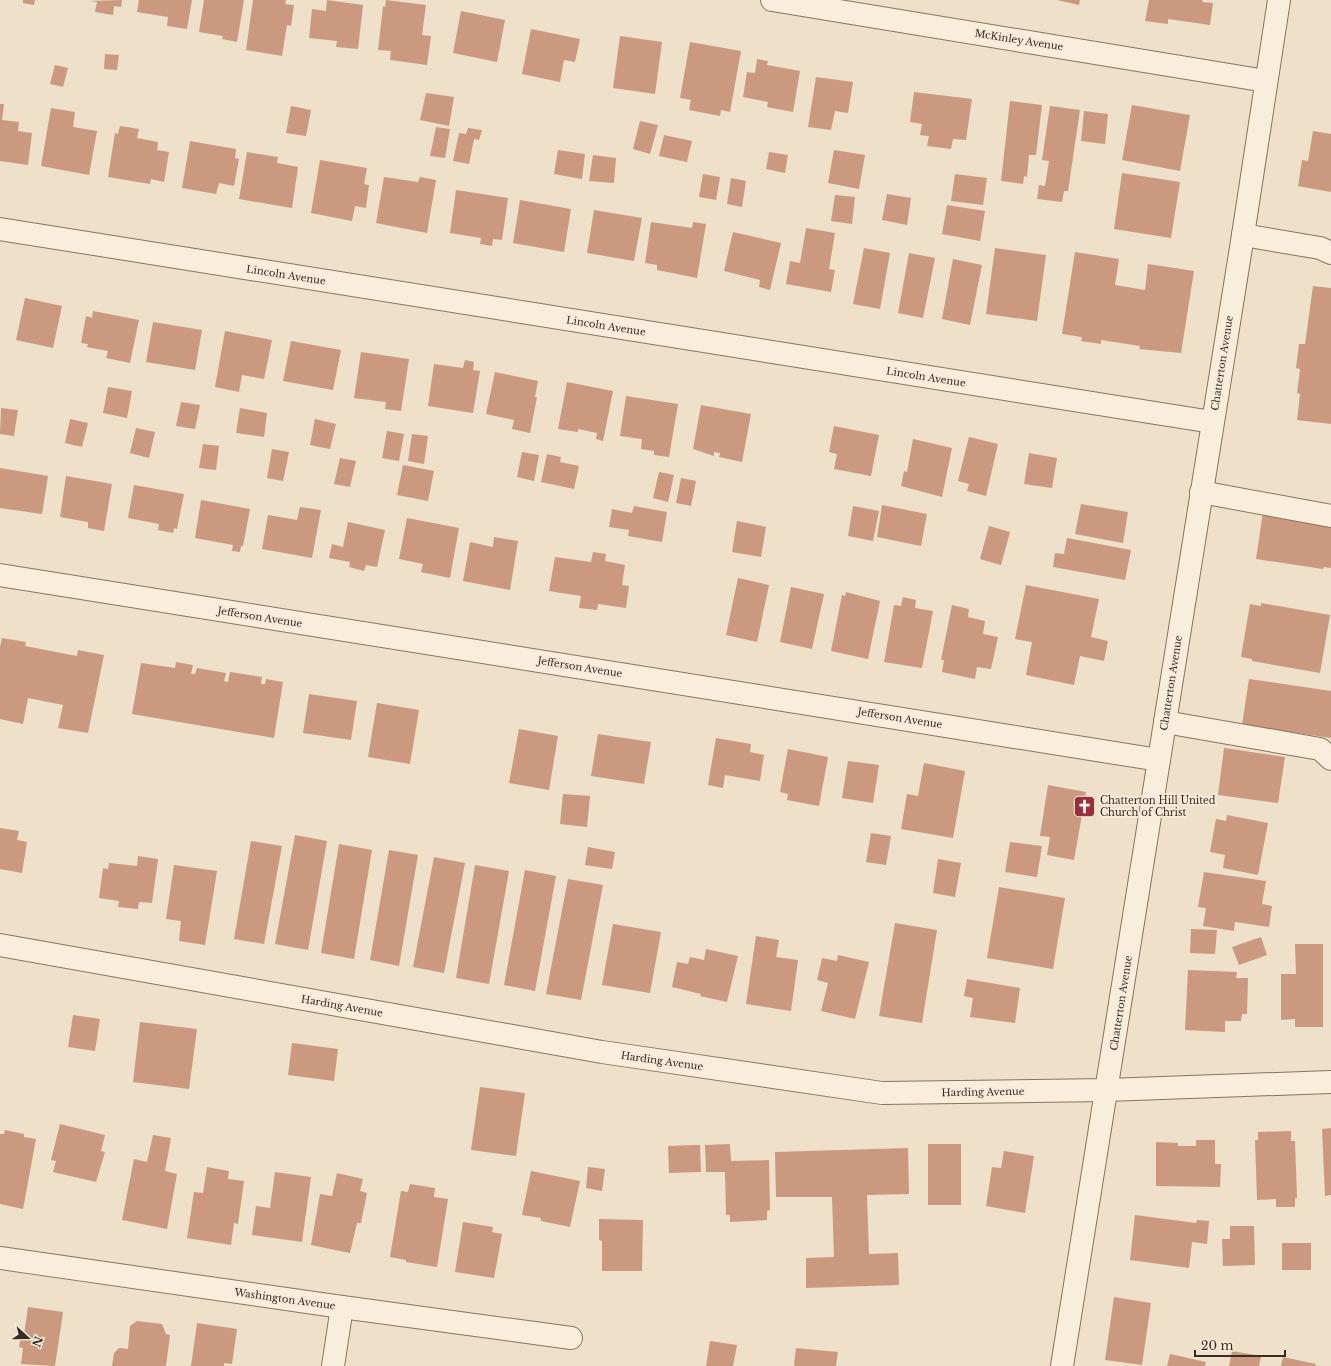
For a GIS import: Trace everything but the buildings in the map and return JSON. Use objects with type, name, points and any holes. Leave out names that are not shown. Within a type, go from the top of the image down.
[{"type":"street","name":"McKinley Avenue","points":[[772,0],[1266,80]]},
{"type":"street","name":"Chatterton Avenue","points":[[1062,1366],[1243,235],[1279,0]]},
{"type":"street","name":"Lincoln Avenue","points":[[0,229],[1212,422]]},
{"type":"street","points":[[1243,235],[1320,248],[1331,253]]},
{"type":"street","points":[[1202,492],[1331,516]]},
{"type":"street","name":"Jefferson Avenue","points":[[0,575],[1159,760]]},
{"type":"street","points":[[1165,722],[1320,749],[1331,759]]},
{"type":"street","name":"Harding Avenue","points":[[0,945],[602,1052],[882,1093],[1107,1090],[1331,1082]]},
{"type":"street","name":"Washington Avenue","points":[[0,1258],[571,1338]]},
{"type":"street","points":[[333,1366],[342,1307]]},
{"type":"place","name":"Chatterton Hill United Church of Christ","points":[[1084,806]]}]
